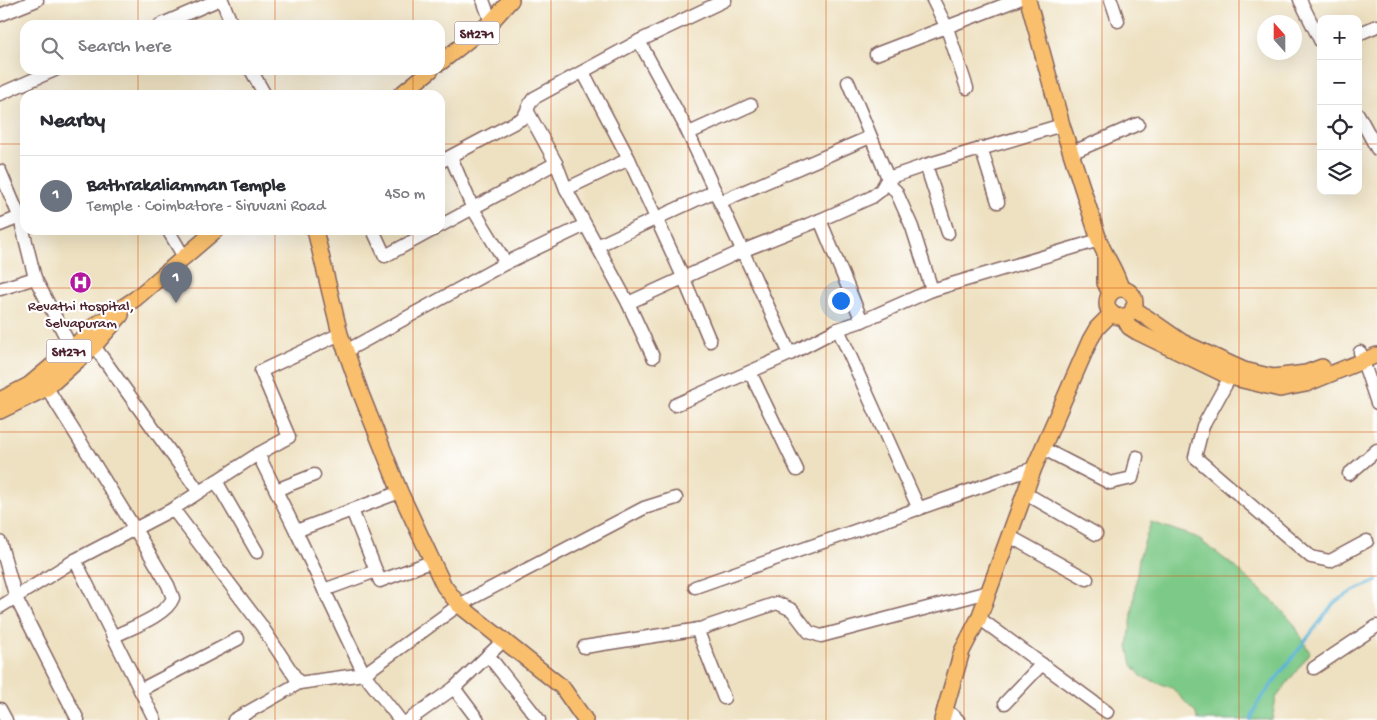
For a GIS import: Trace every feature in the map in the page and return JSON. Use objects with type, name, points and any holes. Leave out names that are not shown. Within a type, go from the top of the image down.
[{"type":"main road","name":"SH271","points":[[445,59],[491,22],[511,0]]},
{"type":"main road","points":[[943,714],[962,651],[979,618],[1042,448],[1090,340],[1097,328],[1123,313],[1134,302],[1131,293],[1115,291],[1105,283],[1105,257],[1062,125],[1028,0]]},
{"type":"main road","points":[[406,90],[425,75]]},
{"type":"main road","name":"SH271","points":[[0,400],[29,385],[72,349],[94,326],[135,298],[210,235]]},
{"type":"main road","points":[[316,235],[340,334],[361,394],[400,492],[444,586],[459,605],[562,687],[585,720]]},
{"type":"main road","points":[[1115,291],[1106,302],[1109,310],[1123,313],[1244,370],[1273,377],[1306,374],[1361,357],[1377,355]]},
{"type":"main road","points":[[0,411],[47,388],[94,346],[135,298]]},
{"type":"main road","points":[[1123,313],[1129,327],[1137,332],[1230,377],[1280,389],[1306,384],[1361,357],[1377,345]]},
{"type":"street","points":[[0,16],[37,0]]},
{"type":"street","points":[[483,0],[491,22]]},
{"type":"street","points":[[653,357],[628,303],[566,190],[556,163],[528,112],[529,103],[534,98],[599,61],[725,0]]},
{"type":"street","points":[[933,0],[947,28],[967,88]]},
{"type":"street","points":[[876,54],[1016,0]]},
{"type":"street","points":[[1111,0],[1118,21]]},
{"type":"street","points":[[1300,0],[1317,34]]},
{"type":"street","points":[[173,20],[224,1],[230,20]]},
{"type":"street","points":[[1362,32],[1377,26]]},
{"type":"street","points":[[639,40],[688,134],[790,354]]},
{"type":"street","points":[[582,72],[629,159],[657,218],[710,342]]},
{"type":"street","points":[[0,94],[44,75]]},
{"type":"street","points":[[254,75],[262,90]]},
{"type":"street","points":[[848,82],[887,180],[896,191],[912,227],[932,290]]},
{"type":"street","points":[[688,134],[751,105]]},
{"type":"street","points":[[506,263],[473,209],[446,159],[522,118],[528,112]]},
{"type":"street","points":[[1362,121],[1377,149]]},
{"type":"street","points":[[1072,153],[1138,124]]},
{"type":"street","points":[[628,303],[742,251],[872,197],[881,190],[887,180],[926,164],[1062,125]]},
{"type":"street","points":[[597,246],[657,218],[718,197],[870,137]]},
{"type":"street","points":[[981,148],[998,202]]},
{"type":"street","points":[[566,190],[629,159]]},
{"type":"street","points":[[445,223],[556,163]]},
{"type":"street","points":[[926,164],[948,234]]},
{"type":"street","points":[[0,171],[20,212]]},
{"type":"street","points":[[0,225],[20,217]]},
{"type":"street","points":[[820,220],[862,321]]},
{"type":"street","points":[[346,351],[506,263],[585,224]]},
{"type":"street","points":[[26,235],[35,278],[72,349]]},
{"type":"street","points":[[171,235],[184,257]]},
{"type":"street","points":[[375,235],[385,256],[424,235]]},
{"type":"street","points":[[675,405],[790,354],[838,329],[862,321],[932,290],[1099,240]]},
{"type":"street","points":[[0,289],[35,278]]},
{"type":"street","points":[[838,329],[918,509]]},
{"type":"street","points":[[0,608],[75,560],[173,509],[258,454],[289,437],[261,371],[340,334]]},
{"type":"street","points":[[94,346],[198,492]]},
{"type":"street","points":[[1361,357],[1377,403]]},
{"type":"street","points":[[750,372],[797,470]]},
{"type":"street","points":[[1230,377],[1203,426],[1195,457],[1311,558],[1330,561],[1367,541]]},
{"type":"street","points":[[47,388],[135,529],[168,585],[173,598],[162,612],[113,637]]},
{"type":"street","points":[[1042,448],[1110,483],[1132,478],[1137,456]]},
{"type":"street","points":[[1349,474],[1377,450]]},
{"type":"street","points":[[258,454],[364,674],[400,720]]},
{"type":"street","points":[[695,588],[1034,468]]},
{"type":"street","points":[[276,490],[314,475]]},
{"type":"street","points":[[216,481],[257,552]]},
{"type":"street","points":[[296,530],[400,492]]},
{"type":"street","points":[[1025,494],[1096,534]]},
{"type":"street","points":[[234,720],[299,683],[364,674],[459,605],[644,508],[676,498]]},
{"type":"street","points":[[173,509],[261,625],[299,683]]},
{"type":"street","points":[[352,510],[380,581],[433,561]]},
{"type":"street","points":[[1009,536],[1087,579]]},
{"type":"street","points":[[0,542],[16,598],[78,720]]},
{"type":"street","points":[[75,560],[155,720]]},
{"type":"street","points":[[324,590],[376,571]]},
{"type":"street","points":[[584,648],[697,629],[777,603],[792,610],[809,632],[821,636],[988,592]]},
{"type":"street","points":[[979,618],[1107,712]]},
{"type":"street","points":[[1314,668],[1377,626]]},
{"type":"street","points":[[697,629],[724,698]]},
{"type":"street","points":[[140,690],[238,639]]},
{"type":"street","points":[[409,720],[454,688],[504,640]]},
{"type":"street","points":[[488,655],[539,720]]},
{"type":"street","points":[[1005,703],[1042,664]]},
{"type":"street","points":[[454,688],[478,720]]},
{"type":"street","points":[[0,709],[6,720]]},
{"type":"street","points":[[943,714],[958,720]]},
{"type":"green space","points":[[1151,522],[1196,537],[1235,567],[1274,602],[1294,624],[1310,653],[1276,698],[1272,720],[1198,720],[1195,712],[1172,688],[1142,677],[1132,665],[1128,646],[1139,558]]},
{"type":"waterway","points":[[1251,720],[1257,704],[1334,603],[1351,592],[1377,581]]},
{"type":"place","name":"Revathi Hospital, Selvapuram","points":[[81,282]]},
{"type":"place","name":"Bathrakaliamman Temple","points":[[176,303]]}]
